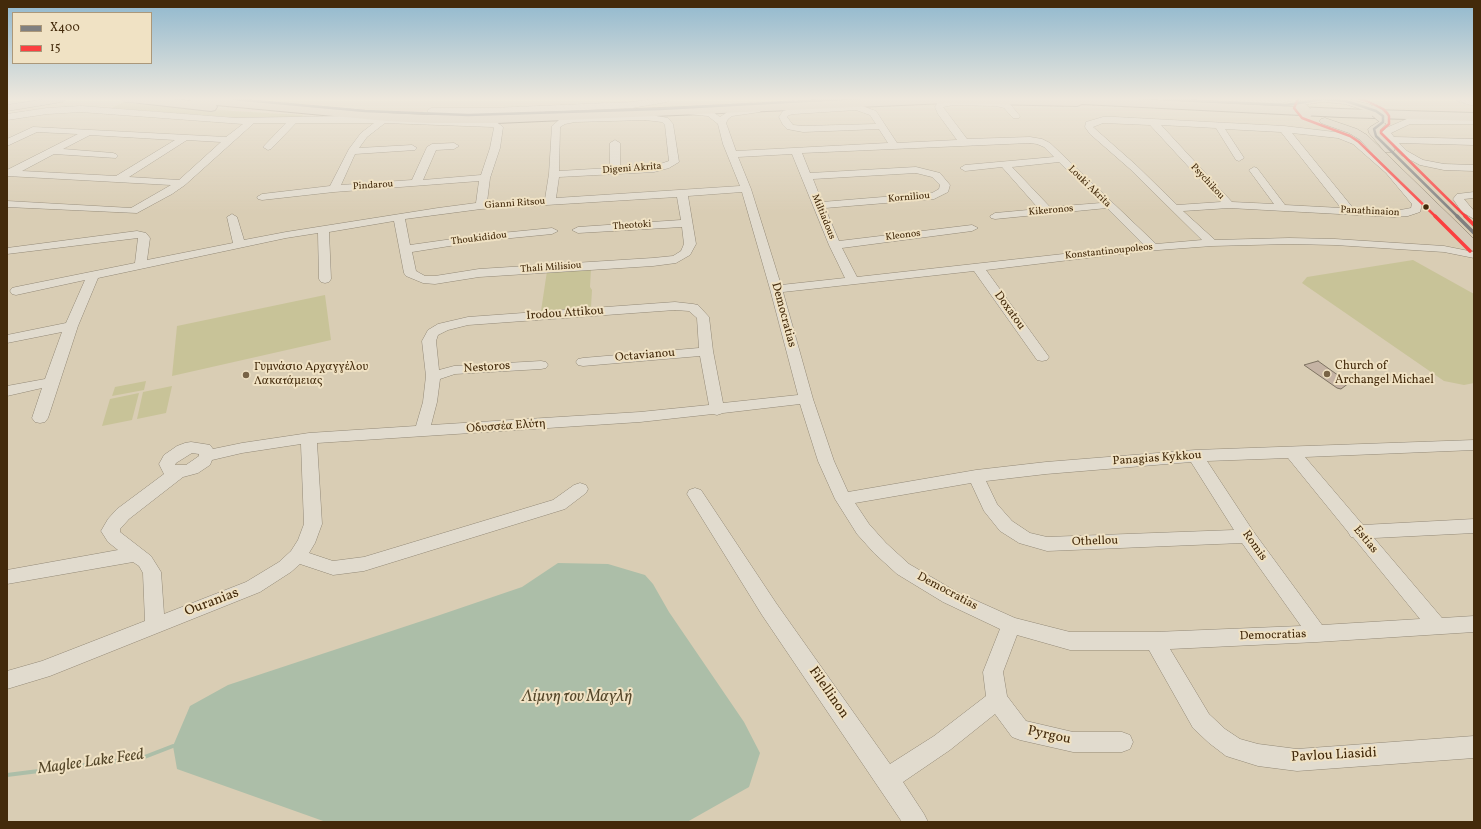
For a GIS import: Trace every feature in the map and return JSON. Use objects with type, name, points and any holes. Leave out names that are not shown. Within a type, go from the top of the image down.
[{"type":"main road","points":[[1364,138],[1472,240]]},
{"type":"main road","points":[[1378,138],[1472,240]]},
{"type":"street","points":[[7,143],[18,138]]},
{"type":"street","points":[[9,173],[77,138]]},
{"type":"street","points":[[179,138],[228,140]]},
{"type":"street","points":[[117,180],[184,138]]},
{"type":"street","points":[[7,204],[133,211],[168,192],[181,183],[221,149],[231,138]]},
{"type":"street","points":[[268,148],[278,138]]},
{"type":"street","points":[[334,189],[352,151],[362,138]]},
{"type":"street","points":[[481,206],[485,178],[497,138]]},
{"type":"street","name":"Digeni Akrita","points":[[550,201],[554,174],[556,138]]},
{"type":"street","name":"Digeni Akrita","points":[[554,174],[654,169],[666,166],[674,162],[671,138]]},
{"type":"street","name":"Democratias","points":[[727,138],[746,189],[776,289],[806,399],[826,461],[843,499],[863,529],[880,548],[903,569],[950,597],[1011,625],[1070,641],[1155,641],[1317,634],[1474,624]]},
{"type":"street","points":[[890,138],[895,146]]},
{"type":"street","points":[[961,138],[964,142]]},
{"type":"street","name":"Panathinaion","points":[[1100,138],[1212,243]]},
{"type":"street","name":"Psychikou","points":[[1167,138],[1229,205]]},
{"type":"street","points":[[1226,138],[1239,158]]},
{"type":"street","points":[[1291,138],[1349,211]]},
{"type":"street","name":"Panathinaion","points":[[1174,208],[1229,205],[1408,214],[1416,210],[1417,204],[1389,171],[1349,138]]},
{"type":"street","points":[[1389,138],[1404,152],[1420,162],[1444,167],[1474,168]]},
{"type":"street","name":"Louki Akrita","points":[[732,154],[1030,140],[1047,145],[1153,247]]},
{"type":"street","points":[[1391,140],[1474,142]]},
{"type":"street","points":[[615,143],[616,170]]},
{"type":"street","points":[[416,183],[432,147],[454,146]]},
{"type":"street","points":[[352,151],[412,148]]},
{"type":"street","points":[[52,151],[113,156]]},
{"type":"street","name":"Miltiadous","points":[[796,151],[835,245],[853,281]]},
{"type":"street","points":[[965,168],[1061,159]]},
{"type":"street","points":[[1005,164],[1048,211]]},
{"type":"street","name":"Korniliou","points":[[807,176],[916,170],[936,175],[945,185],[942,192],[934,196],[819,206]]},
{"type":"street","points":[[1254,170],[1281,207]]},
{"type":"street","points":[[9,173],[181,183]]},
{"type":"street","name":"Pindarou","points":[[262,197],[334,189],[485,178]]},
{"type":"street","name":"Gianni Ritsou","points":[[16,291],[286,235],[481,206],[746,189]]},
{"type":"street","name":"Thali Milisiou","points":[[399,218],[410,273],[423,279],[435,280],[479,273],[653,262],[676,259],[686,253],[690,244],[682,193]]},
{"type":"street","points":[[1474,194],[1461,196],[1458,199],[1466,210],[1474,216]]},
{"type":"street","name":"Kikeronos","points":[[995,216],[1108,205]]},
{"type":"street","points":[[232,218],[239,244]]},
{"type":"street","name":"Theotoki","points":[[578,230],[686,223]]},
{"type":"street","name":"Kleonos","points":[[835,245],[972,228]]},
{"type":"street","points":[[323,230],[325,279]]},
{"type":"street","name":"Thoukididou","points":[[406,249],[481,238],[552,231]]},
{"type":"street","points":[[7,251],[137,234],[142,235],[144,238],[140,266]]},
{"type":"street","name":"Konstantinoupoleos","points":[[776,289],[1153,247],[1212,243],[1289,241],[1335,242],[1444,249],[1464,248],[1468,246],[1472,240]]},
{"type":"street","name":"Konstantinoupoleos","points":[[1444,249],[1474,255]]},
{"type":"street","name":"Doxatou","points":[[977,266],[1042,356]]},
{"type":"street","points":[[40,418],[71,326],[93,276]]},
{"type":"street","name":"Irodou Attikou","points":[[422,432],[430,402],[433,376],[429,341],[433,333],[443,327],[468,321],[675,306],[693,308],[704,317],[706,351],[718,410]]},
{"type":"street","points":[[7,339],[71,326]]},
{"type":"street","name":"Octavianou","points":[[583,362],[706,351]]},
{"type":"street","name":"Nestoros","points":[[433,376],[454,370],[541,365]]},
{"type":"street","points":[[7,391],[51,382]]},
{"type":"street","name":"Οδυσσέα Ελύτη","points":[[137,554],[114,537],[110,529],[123,514],[178,472],[192,469],[204,461],[207,456],[248,447],[309,438],[640,417],[718,410],[806,399]]},
{"type":"street","name":"Ouranias","points":[[7,680],[43,670],[253,587],[285,567],[298,556],[306,543],[313,524],[309,438]]},
{"type":"street","name":"Panagias Kykkou","points":[[843,499],[976,476],[1046,468],[1195,456],[1293,453],[1474,444]]},
{"type":"street","points":[[178,472],[171,471],[167,464],[170,459],[179,452],[191,447],[198,447],[204,448],[207,452],[207,456]]},
{"type":"street","name":"Estias","points":[[1293,453],[1357,532],[1437,626]]},
{"type":"street","name":"Romis","points":[[1195,456],[1246,536],[1317,634]]},
{"type":"street","name":"Othellou","points":[[976,476],[990,507],[1006,526],[1025,538],[1047,544],[1246,536]]},
{"type":"street","points":[[298,556],[332,568],[364,564],[559,505],[580,489]]},
{"type":"street","name":"Filellinon","points":[[695,494],[769,610],[916,822]]},
{"type":"street","points":[[1357,532],[1474,526]]},
{"type":"street","points":[[7,577],[137,554],[145,561],[152,572],[155,625]]},
{"type":"street","name":"Pyrgou","points":[[1011,625],[993,672],[997,700],[1020,730],[1073,742],[1122,742]]},
{"type":"street","name":"Pavlou Liasidi","points":[[1155,641],[1201,721],[1217,736],[1234,748],[1258,755],[1297,760],[1474,747]]},
{"type":"street","points":[[887,779],[942,743],[997,700]]},
{"type":"shaded area","points":[[1413,260],[1474,294],[1474,383],[1464,385],[1444,381],[1302,283],[1307,277]]},
{"type":"shaded area","points":[[591,269],[591,307],[541,311],[547,271]]},
{"type":"shaded area","points":[[325,295],[331,340],[172,376],[177,326]]},
{"type":"shaded area","points":[[146,381],[144,390],[112,396],[115,387]]},
{"type":"shaded area","points":[[172,386],[166,413],[137,419],[143,392]]},
{"type":"shaded area","points":[[139,393],[132,420],[102,426],[110,399]]},
{"type":"water","name":"Λίμνη του Μαγλή","points":[[558,563],[608,564],[645,575],[653,584],[669,612],[744,722],[760,753],[749,787],[687,822],[326,822],[177,769],[173,746],[190,706],[228,685],[522,587]]},
{"type":"building","name":"Church of Archangel Michael","points":[[1318,361],[1349,383],[1341,389],[1337,388],[1304,365]]},
{"type":"waterway","name":"Maglee Lake Feed","points":[[7,775],[142,758],[173,746]]},
{"type":"transit line","name":"15","points":[[1353,138],[1359,142],[1470,251]]},
{"type":"transit line","name":"X400","points":[[1378,138],[1474,233]]},
{"type":"transit line","name":"15","points":[[1386,138],[1474,225]]},
{"type":"place","name":"Church of Archangel Michael","points":[[1327,374]]},
{"type":"place","name":"Γυμνάσιο Αρχαγγέλου Λακατάμειας","points":[[246,375]]}]
